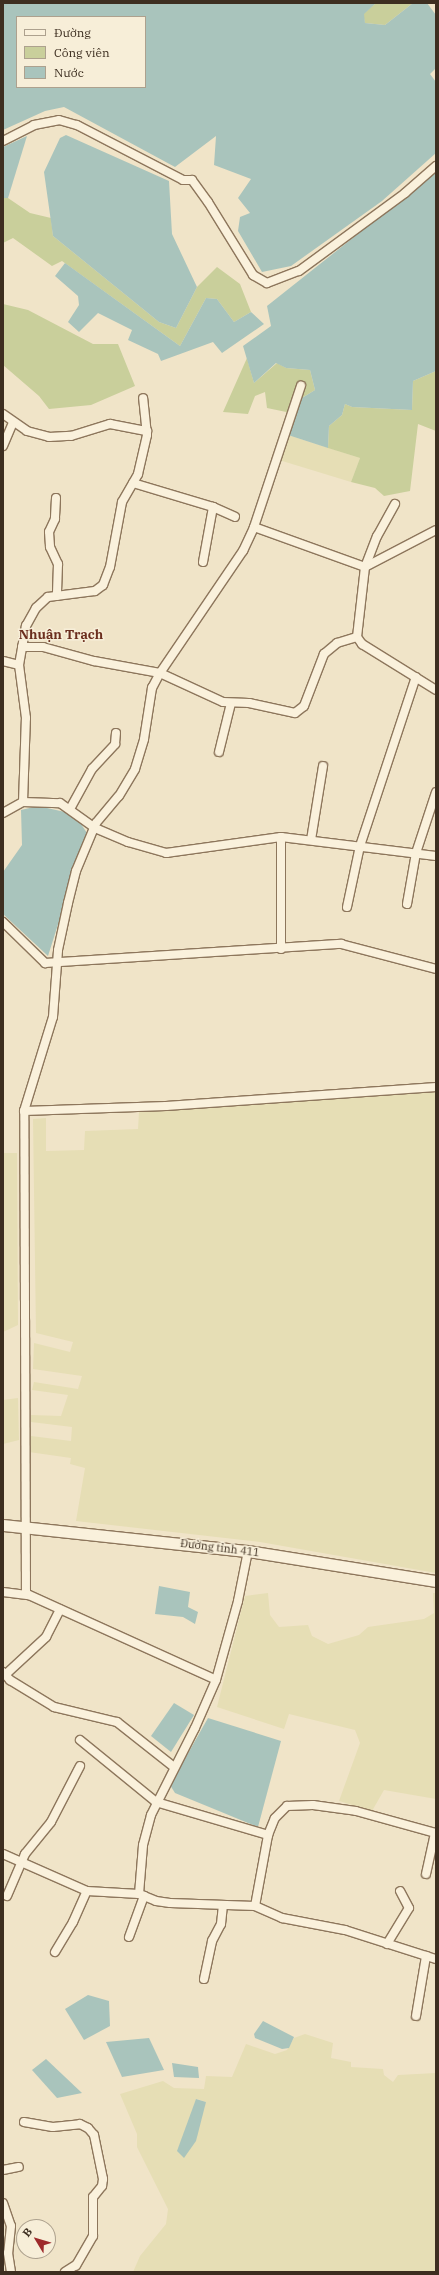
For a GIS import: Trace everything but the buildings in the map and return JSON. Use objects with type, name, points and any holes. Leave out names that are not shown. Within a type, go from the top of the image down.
[{"type":"main road","name":"Đường tỉnh 411","points":[[3,1525],[26,1526],[248,1551],[436,1581]]},
{"type":"street","points":[[3,141],[34,125],[59,120],[78,126],[184,180],[192,180],[204,195],[253,275],[267,283],[299,271],[405,193],[436,166]]},
{"type":"street","points":[[26,1594],[24,1111],[53,1017],[56,964],[76,871],[94,827],[119,796],[135,769],[147,726],[152,688],[160,673],[243,551],[254,527],[301,386]]},
{"type":"street","points":[[23,802],[26,718],[19,665],[26,626],[36,608],[48,597],[95,591],[103,585],[110,567],[122,502],[133,483],[147,431],[143,398]]},
{"type":"street","points":[[3,414],[13,423],[27,431],[49,437],[71,436],[110,424],[147,431]]},
{"type":"street","points":[[3,446],[13,423]]},
{"type":"street","points":[[133,483],[213,507],[235,517]]},
{"type":"street","points":[[56,498],[55,519],[49,532],[50,547],[58,564],[57,596]]},
{"type":"street","points":[[395,504],[377,536],[366,567],[357,637],[362,644],[436,690]]},
{"type":"street","points":[[203,562],[213,507]]},
{"type":"street","points":[[254,527],[366,567],[436,530]]},
{"type":"street","points":[[22,647],[43,647],[94,661],[160,673],[206,696],[231,703],[259,704],[287,713],[301,711],[324,654],[337,643],[357,637]]},
{"type":"street","points":[[3,661],[19,665]]},
{"type":"street","points":[[347,907],[360,846],[416,677]]},
{"type":"street","points":[[219,752],[231,703]]},
{"type":"street","points":[[70,809],[85,779],[98,760],[115,744],[116,733]]},
{"type":"street","points":[[311,840],[323,766]]},
{"type":"street","points":[[407,904],[416,853],[436,792]]},
{"type":"street","points":[[3,814],[23,802],[60,803],[94,827],[128,842],[166,853],[281,836],[436,856]]},
{"type":"street","points":[[281,836],[281,948]]},
{"type":"street","points":[[3,922],[45,963],[56,964],[341,944],[436,969]]},
{"type":"street","points":[[24,1111],[166,1106],[436,1087]]},
{"type":"street","points":[[129,1936],[142,1895],[143,1845],[156,1802],[196,1728],[216,1680],[238,1601],[248,1551]]},
{"type":"street","points":[[3,1592],[26,1594],[216,1680]]},
{"type":"street","points":[[60,1609],[46,1637],[4,1674],[54,1707],[117,1722],[174,1767]]},
{"type":"street","points":[[80,1740],[156,1802],[268,1835]]},
{"type":"street","points":[[7,1896],[21,1862],[50,1822],[80,1766]]},
{"type":"street","points":[[255,1906],[268,1835],[280,1811],[287,1806],[313,1805],[356,1810],[436,1833],[426,1874]]},
{"type":"street","points":[[3,1854],[60,1881],[87,1891],[142,1895],[170,1903],[255,1906],[282,1918],[345,1930],[436,1959]]},
{"type":"street","points":[[55,1952],[73,1922],[87,1891]]},
{"type":"street","points":[[387,1944],[408,1908],[400,1891]]},
{"type":"street","points":[[204,1979],[212,1941],[221,1924],[223,1905]]},
{"type":"street","points":[[416,2016],[426,1956]]},
{"type":"street","points":[[24,2122],[53,2127],[80,2124],[88,2128],[94,2135],[103,2179],[102,2186],[93,2197],[93,2236],[76,2265],[65,2272]]},
{"type":"street","points":[[3,2170],[19,2167]]},
{"type":"street","points":[[3,2203],[11,2226],[8,2253],[11,2272]]},
{"type":"shaded area","points":[[288,435],[360,458],[351,482],[279,460]]},
{"type":"shaded area","points":[[436,1091],[436,1573],[260,1542],[76,1521],[85,1468],[70,1464],[71,1458],[29,1452],[31,1436],[71,1441],[72,1427],[31,1422],[31,1415],[61,1416],[68,1395],[32,1390],[34,1382],[78,1389],[82,1376],[33,1369],[34,1343],[70,1352],[73,1342],[36,1333],[33,1119],[46,1118],[46,1151],[84,1150],[85,1131],[138,1129],[139,1112]]},
{"type":"shaded area","points":[[3,1153],[17,1153],[18,1325],[3,1332]]},
{"type":"shaded area","points":[[18,1398],[19,1440],[3,1444],[3,1400]]},
{"type":"shaded area","points":[[268,1593],[270,1615],[279,1627],[308,1625],[312,1636],[328,1644],[359,1635],[368,1627],[424,1619],[434,1613],[433,1593],[436,1593],[436,1799],[384,1790],[372,1811],[339,1801],[360,1743],[355,1730],[289,1714],[284,1729],[217,1707],[245,1596]]},
{"type":"shaded area","points":[[305,2034],[333,2043],[331,2058],[351,2062],[351,2067],[383,2069],[384,2075],[393,2082],[398,2075],[436,2073],[436,2272],[133,2272],[140,2256],[166,2224],[168,2209],[137,2147],[137,2134],[120,2094],[163,2081],[174,2088],[204,2089],[206,2076],[232,2077],[246,2044],[275,2054],[287,2050],[294,2038]],"holes":[[[197,2099],[206,2102],[177,2151],[184,2139]]]},
{"type":"green space","points":[[376,3],[413,3],[385,25],[365,23],[363,14]]},
{"type":"green space","points":[[3,198],[8,198],[30,213],[51,218],[53,236],[159,322],[176,328],[197,287],[217,267],[240,284],[251,312],[234,322],[217,299],[206,298],[180,346],[62,261],[52,266],[13,238],[3,243]]},
{"type":"green space","points":[[3,304],[28,310],[93,344],[118,344],[135,386],[91,405],[49,409],[39,396],[3,365]]},
{"type":"green space","points":[[247,358],[254,383],[277,363],[286,368],[310,370],[315,390],[302,398],[296,414],[267,408],[265,392],[255,396],[248,414],[223,412]]},
{"type":"green space","points":[[436,371],[436,431],[418,424],[410,491],[384,496],[375,488],[351,482],[360,458],[328,448],[329,426],[342,415],[345,404],[352,407],[412,410],[413,381]]},
{"type":"water","points":[[3,3],[376,3],[364,14],[365,23],[385,25],[413,3],[427,3],[436,15],[436,68],[430,74],[436,82],[436,153],[382,201],[291,266],[262,272],[238,231],[240,217],[250,213],[238,198],[251,179],[214,165],[216,136],[175,167],[64,107],[45,111],[3,130]]},
{"type":"water","points":[[66,135],[169,181],[172,234],[197,287],[176,328],[159,322],[53,236],[44,172],[60,138]]},
{"type":"water","points":[[27,136],[8,198],[3,198],[3,147]]},
{"type":"water","points":[[436,172],[436,371],[413,381],[412,410],[352,407],[345,404],[342,415],[329,426],[328,448],[288,435],[302,398],[315,390],[310,370],[286,368],[276,363],[254,383],[243,346],[271,326],[267,306]]},
{"type":"water","points":[[65,263],[180,346],[206,298],[217,299],[234,322],[251,312],[264,324],[222,353],[213,342],[161,361],[158,354],[128,340],[132,330],[98,313],[79,332],[68,322],[79,305],[78,296],[55,276]]},
{"type":"water","points":[[38,806],[65,812],[81,824],[87,833],[48,956],[3,914],[3,872],[22,845],[21,810]]},
{"type":"water","points":[[159,1586],[190,1592],[188,1607],[198,1612],[195,1624],[183,1617],[155,1614]]},
{"type":"water","points":[[174,1703],[194,1715],[171,1752],[151,1736]]},
{"type":"water","points":[[208,1718],[281,1741],[258,1827],[175,1793],[170,1785]]},
{"type":"water","points":[[88,1995],[109,2001],[110,2026],[84,2040],[65,2009]]},
{"type":"water","points":[[263,2021],[294,2037],[289,2048],[282,2049],[255,2038],[254,2034]]},
{"type":"water","points":[[149,2038],[164,2070],[122,2077],[106,2042]]},
{"type":"water","points":[[46,2059],[82,2093],[57,2098],[32,2070]]},
{"type":"water","points":[[172,2063],[198,2067],[199,2078],[174,2077]]},
{"type":"water","points":[[196,2099],[206,2102],[196,2141],[184,2158],[177,2151]]},
{"type":"district","name":"Nhuận Trạch","points":[[61,635]]}]
